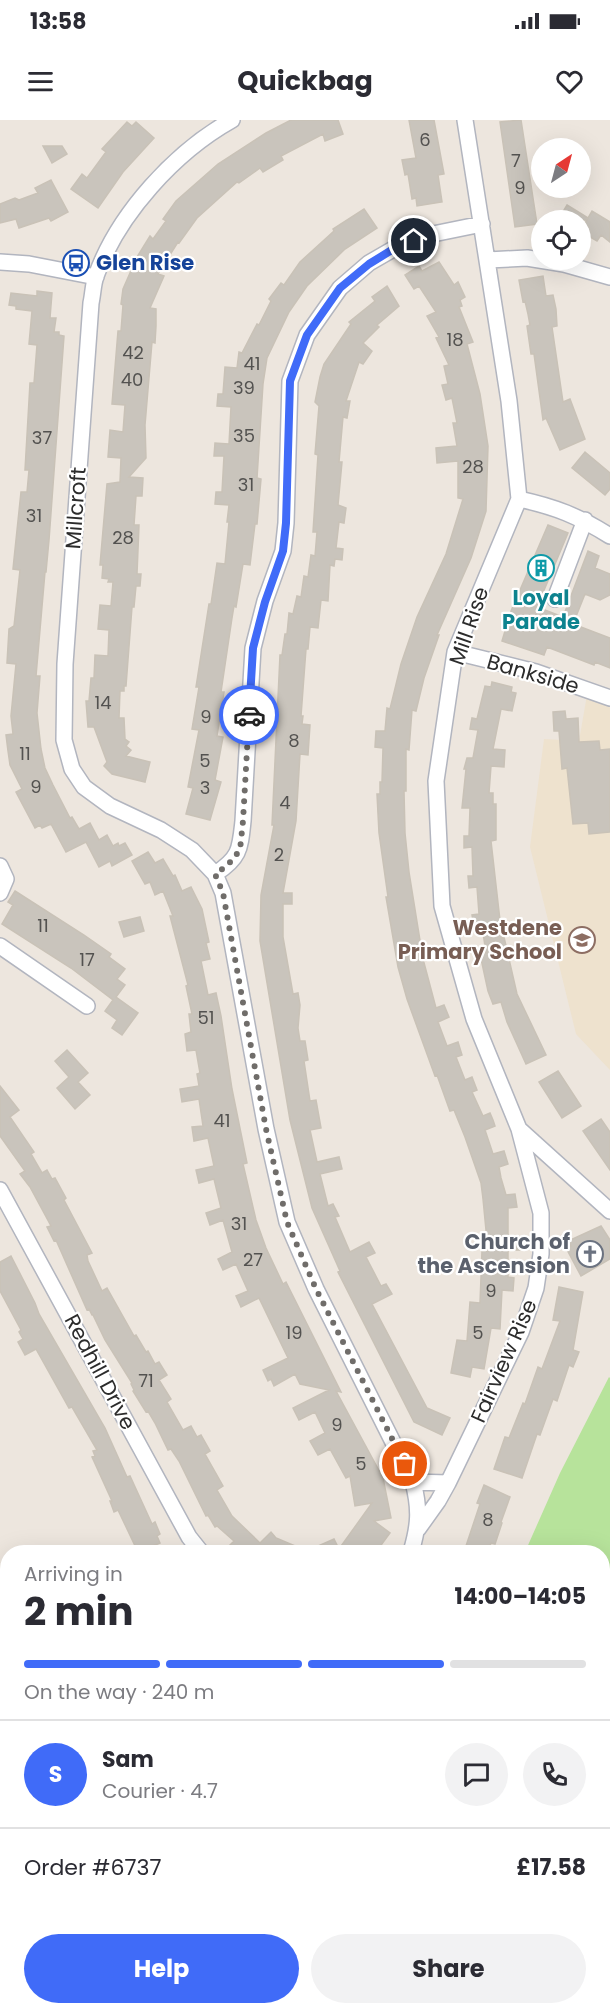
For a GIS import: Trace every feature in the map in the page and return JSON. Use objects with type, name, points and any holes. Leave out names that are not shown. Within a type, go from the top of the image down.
[{"type":"street","name":"Millcroft","points":[[215,874],[192,850],[161,830],[110,806],[84,787],[72,769],[64,740],[66,653],[91,303],[96,278],[107,252],[143,196],[187,151],[231,120]]},
{"type":"street","name":"Mill Rise","points":[[465,120],[509,400],[519,499],[455,652],[436,782],[442,906],[474,1019],[519,1129]]},
{"type":"street","points":[[413,1545],[418,1528],[418,1503],[413,1482],[316,1289],[287,1222],[266,1129],[223,893],[215,874],[227,866],[240,850],[253,648],[265,602],[283,551],[286,523],[290,381],[307,335],[340,288],[369,264],[395,248],[433,234],[482,224]]},
{"type":"street","points":[[488,260],[526,258],[564,264],[610,277]]},
{"type":"street","points":[[0,262],[28,264],[96,278]]},
{"type":"street","points":[[519,499],[553,507],[585,520],[610,536]]},
{"type":"street","points":[[555,599],[585,520]]},
{"type":"street","name":"Bankside","points":[[455,652],[536,672],[610,698]]},
{"type":"street","points":[[0,866],[6,879],[0,893]]},
{"type":"street","points":[[0,946],[87,1006]]},
{"type":"street","points":[[519,1129],[610,1211]]},
{"type":"street","name":"Fairview Rise","points":[[418,1528],[448,1483],[521,1332],[536,1288],[542,1254],[541,1214],[519,1129]]},
{"type":"street","points":[[533,1182],[547,1167],[562,1169]]},
{"type":"street","name":"Redhill Drive","points":[[0,1190],[195,1545]]},
{"type":"street","points":[[413,1482],[448,1483]]},
{"type":"shaded area","name":"Westdene Primary School","points":[[588,689],[610,698],[610,1070],[576,1034],[530,847],[544,739],[579,741]]},
{"type":"green space","points":[[609,1377],[610,1545],[528,1545],[560,1473]]},
{"type":"building","points":[[291,120],[338,120],[343,134],[325,141],[323,134],[281,156],[283,160],[263,172],[260,168],[239,183],[237,182],[197,218],[178,242],[158,274],[164,276],[150,308],[156,309],[156,326],[155,343],[152,342],[145,425],[146,458],[129,477],[143,478],[142,496],[136,496],[134,525],[139,525],[137,574],[141,574],[140,586],[136,586],[134,607],[132,607],[126,686],[124,686],[124,691],[120,691],[119,718],[124,718],[125,739],[129,742],[126,746],[131,750],[126,756],[150,762],[145,782],[112,774],[104,766],[107,762],[94,727],[88,727],[86,701],[89,701],[91,678],[94,678],[95,655],[108,656],[109,630],[98,629],[100,605],[111,606],[113,582],[102,578],[103,565],[100,565],[107,484],[120,482],[121,458],[108,457],[110,430],[123,432],[125,405],[112,404],[118,331],[121,331],[123,289],[137,257],[150,236],[153,239],[166,221],[163,219],[176,201],[218,164]]},
{"type":"building","points":[[409,120],[434,120],[444,174],[438,175],[442,202],[417,206],[416,198],[412,199],[408,174],[405,175],[402,160],[416,158]]},
{"type":"building","points":[[521,120],[531,198],[533,198],[535,210],[531,210],[531,225],[515,227],[500,122]]},
{"type":"building","points":[[127,122],[132,126],[136,122],[154,138],[123,172],[98,208],[71,189],[82,174],[87,178],[106,152],[102,149]]},
{"type":"building","points":[[43,146],[62,146],[67,154],[52,163]]},
{"type":"building","points":[[51,180],[68,212],[51,221],[49,218],[19,228],[16,219],[0,223],[0,204],[38,193],[35,188]]},
{"type":"building","points":[[567,205],[575,210],[564,210]]},
{"type":"building","points":[[364,209],[377,228],[345,249],[307,286],[289,312],[267,358],[263,384],[257,478],[261,479],[257,524],[255,524],[250,565],[243,564],[236,607],[234,606],[221,692],[224,692],[217,736],[223,737],[215,780],[221,782],[210,820],[186,814],[193,788],[188,787],[199,730],[192,729],[199,687],[196,687],[217,563],[225,564],[229,522],[227,522],[229,505],[215,504],[216,492],[222,492],[224,456],[214,456],[215,443],[229,444],[231,407],[217,406],[218,394],[223,394],[225,367],[237,368],[239,352],[242,353],[271,301],[269,299],[281,283],[284,285],[300,262],[334,231],[333,229]]},
{"type":"building","points":[[592,211],[610,222],[610,242],[601,235],[597,241],[591,237]]},
{"type":"building","points":[[439,262],[454,285],[458,282],[465,297],[460,300],[462,306],[459,307],[473,342],[467,344],[480,394],[488,446],[486,511],[471,558],[437,635],[439,635],[424,678],[416,711],[412,710],[409,750],[406,749],[405,833],[423,959],[436,1008],[444,1005],[449,1017],[438,1022],[447,1046],[458,1042],[462,1055],[456,1057],[465,1080],[472,1077],[477,1090],[472,1092],[483,1116],[490,1113],[493,1120],[495,1126],[485,1130],[493,1154],[504,1151],[508,1164],[499,1167],[501,1178],[506,1195],[515,1194],[517,1207],[508,1208],[508,1236],[520,1237],[520,1250],[508,1250],[508,1277],[514,1278],[513,1291],[502,1290],[500,1329],[491,1328],[484,1369],[472,1367],[470,1377],[451,1373],[457,1340],[467,1341],[470,1302],[480,1303],[482,1251],[488,1251],[481,1183],[454,1110],[450,1111],[437,1075],[435,1076],[398,967],[386,897],[388,897],[379,833],[377,794],[380,794],[380,782],[382,782],[383,748],[375,747],[376,731],[385,731],[387,708],[390,709],[401,664],[417,617],[446,554],[463,499],[458,498],[458,461],[437,463],[436,448],[457,446],[453,423],[457,423],[452,398],[446,400],[442,385],[448,384],[444,366],[449,365],[436,338],[439,337],[427,316],[436,312],[419,286],[414,289],[405,275],[419,266],[422,271]]},
{"type":"building","points":[[543,276],[546,296],[553,295],[556,309],[557,326],[552,327],[563,402],[570,399],[585,439],[560,450],[546,418],[543,420],[534,354],[531,354],[527,326],[530,325],[519,280]]},
{"type":"building","points":[[387,286],[399,306],[377,325],[379,327],[363,343],[372,351],[363,364],[359,362],[346,401],[350,401],[347,418],[343,417],[338,505],[346,508],[344,523],[339,522],[336,548],[343,549],[342,560],[335,559],[334,566],[330,565],[328,601],[321,600],[318,628],[310,627],[308,649],[306,649],[301,716],[303,716],[302,724],[310,725],[308,755],[300,754],[296,821],[283,893],[292,893],[292,904],[283,904],[283,937],[293,994],[298,993],[300,1005],[298,1028],[300,1041],[305,1041],[308,1060],[304,1061],[310,1101],[316,1100],[321,1128],[310,1130],[317,1162],[339,1157],[342,1169],[320,1174],[328,1206],[333,1204],[339,1216],[335,1217],[350,1252],[369,1242],[375,1253],[366,1257],[381,1286],[386,1284],[392,1294],[372,1304],[427,1408],[450,1418],[442,1435],[414,1422],[338,1272],[340,1271],[312,1208],[290,1120],[260,941],[261,895],[274,825],[272,825],[280,655],[282,655],[285,634],[287,634],[289,613],[293,614],[297,596],[301,597],[304,576],[308,577],[311,555],[315,556],[317,532],[313,532],[318,455],[315,454],[319,406],[315,402],[324,364],[351,324],[349,322],[375,301],[372,297]]},
{"type":"building","points":[[37,291],[52,293],[50,318],[56,318],[54,332],[59,332],[59,335],[64,336],[36,676],[40,676],[37,713],[41,749],[45,768],[53,785],[70,818],[72,817],[79,829],[90,823],[99,840],[107,835],[113,846],[125,843],[132,855],[112,866],[110,861],[99,867],[86,842],[66,852],[51,824],[35,828],[16,792],[22,789],[10,765],[8,751],[6,735],[13,734],[11,716],[16,664],[7,663],[9,629],[14,626],[20,570],[13,569],[21,492],[27,492],[29,470],[25,470],[30,383],[34,383],[37,345],[29,344],[32,311],[16,309],[16,306],[9,305],[11,293],[37,296]]},
{"type":"building","points":[[585,452],[610,473],[610,489],[605,495],[572,468]]},
{"type":"building","points":[[548,525],[568,533],[537,607],[563,617],[588,551],[599,556],[595,568],[610,574],[610,595],[600,600],[585,594],[573,624],[610,638],[610,668],[595,662],[594,665],[547,647],[544,655],[502,641],[511,611]]},
{"type":"building","points":[[492,682],[512,687],[511,692],[516,693],[512,711],[501,709],[493,749],[505,750],[504,767],[491,766],[489,793],[493,793],[493,804],[496,804],[496,840],[491,841],[502,938],[504,937],[517,994],[546,1055],[526,1064],[507,1022],[501,1002],[493,1004],[488,991],[480,954],[486,953],[482,926],[474,927],[472,915],[479,914],[477,887],[469,888],[468,876],[473,876],[472,847],[464,848],[464,836],[469,836],[470,808],[462,808],[466,769],[464,769],[467,758],[473,758],[478,730],[470,729],[471,723],[472,718],[477,719],[485,686],[491,687]]},
{"type":"building","points":[[565,711],[566,719],[578,718],[579,742],[599,741],[600,750],[610,749],[610,832],[589,834],[588,823],[573,824],[567,768],[562,769],[559,731],[554,731],[553,712]]},
{"type":"building","points":[[148,852],[155,863],[163,859],[173,876],[175,875],[182,891],[191,887],[202,909],[210,959],[201,961],[208,995],[216,993],[221,1016],[232,1089],[247,1163],[243,1164],[256,1220],[283,1284],[286,1282],[341,1392],[336,1391],[383,1478],[391,1518],[374,1521],[390,1533],[381,1545],[342,1545],[372,1503],[355,1506],[350,1476],[346,1478],[330,1449],[318,1455],[310,1441],[325,1433],[315,1412],[299,1420],[293,1408],[329,1390],[300,1384],[295,1374],[274,1386],[271,1379],[268,1381],[263,1370],[288,1358],[259,1298],[241,1307],[236,1296],[248,1291],[236,1264],[223,1270],[218,1259],[232,1252],[223,1220],[210,1225],[206,1213],[221,1208],[214,1179],[199,1183],[196,1170],[214,1166],[208,1138],[194,1141],[192,1127],[203,1126],[199,1099],[182,1102],[180,1089],[199,1086],[197,1074],[200,1073],[196,1050],[187,1051],[185,1034],[191,1032],[189,1014],[192,1014],[186,986],[188,985],[170,916],[173,916],[163,891],[155,895],[150,882],[145,884],[132,861]]},
{"type":"building","points":[[15,891],[111,954],[109,957],[125,969],[117,979],[125,985],[116,997],[138,1013],[122,1035],[112,1028],[117,1020],[105,1011],[113,1000],[71,968],[2,924],[13,905],[8,902]]},
{"type":"building","points":[[140,917],[144,931],[124,937],[119,922]]},
{"type":"building","points":[[67,1050],[88,1073],[78,1082],[90,1095],[75,1109],[57,1088],[69,1077],[55,1061]]},
{"type":"building","points":[[558,1071],[581,1106],[562,1118],[539,1082]]},
{"type":"building","points":[[0,1086],[19,1110],[10,1117],[34,1152],[31,1154],[42,1173],[47,1170],[52,1179],[55,1178],[66,1198],[64,1200],[92,1253],[87,1255],[88,1261],[102,1291],[107,1288],[134,1336],[136,1335],[146,1352],[148,1351],[155,1364],[159,1362],[167,1375],[159,1380],[171,1399],[167,1402],[183,1430],[191,1426],[197,1437],[201,1435],[210,1451],[205,1454],[223,1486],[217,1490],[232,1516],[260,1543],[271,1532],[276,1538],[293,1545],[230,1545],[234,1541],[217,1526],[215,1527],[208,1515],[206,1516],[179,1461],[171,1449],[168,1450],[148,1411],[146,1412],[133,1391],[132,1383],[105,1340],[93,1315],[89,1309],[87,1310],[56,1240],[54,1241],[47,1227],[51,1226],[30,1187],[20,1174],[25,1171],[0,1136]]},
{"type":"building","points":[[601,1119],[610,1132],[610,1170],[583,1131]]},
{"type":"building","name":"Church of the Ascension","points":[[601,1226],[610,1240],[610,1259],[581,1276],[566,1248],[571,1246],[568,1241]]},
{"type":"building","points":[[11,1256],[39,1314],[105,1428],[152,1524],[155,1522],[160,1534],[157,1536],[160,1543],[135,1545],[118,1510],[114,1512],[110,1501],[112,1501],[92,1457],[95,1456],[93,1451],[97,1450],[72,1407],[69,1408],[36,1349],[25,1355],[18,1342],[23,1339],[19,1332],[21,1330],[0,1291],[0,1262]]},
{"type":"building","points":[[559,1287],[583,1292],[573,1350],[579,1352],[573,1367],[569,1365],[557,1401],[553,1399],[540,1435],[537,1434],[522,1478],[494,1469],[505,1437],[509,1438],[523,1403],[525,1404],[538,1367],[542,1369],[560,1321],[553,1320]]},
{"type":"building","points":[[484,1485],[510,1497],[495,1544],[466,1545],[480,1504],[477,1503]]},
{"type":"building","points":[[334,1539],[337,1545],[320,1545]]},
{"type":"way so far","points":[[249,715],[240,850],[227,866],[215,874],[223,893],[266,1129],[287,1222],[316,1289],[405,1464]]},
{"type":"place","name":"Glen Rise","points":[[76,263]]},
{"type":"place","name":"Loyal Parade","points":[[541,568]]},
{"type":"place","name":"Westdene Primary School","points":[[582,940]]},
{"type":"place","name":"Church of the Ascension","points":[[590,1254]]},
{"type":"route","points":[[249,715],[253,648],[265,602],[283,551],[286,523],[290,381],[307,335],[340,288],[369,264],[395,248],[414,241]]}]
